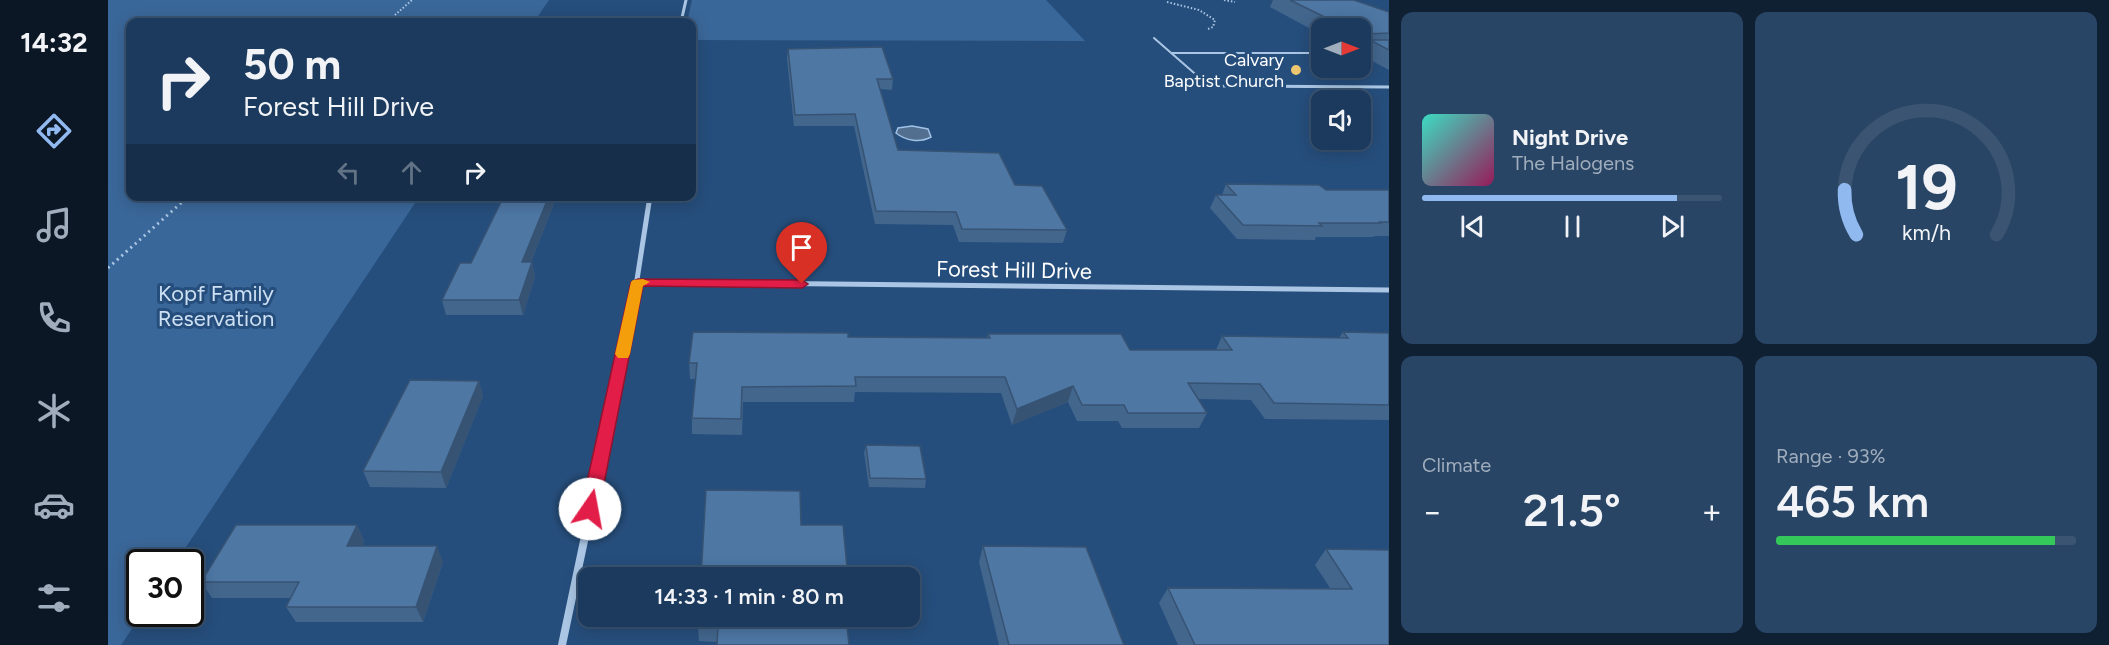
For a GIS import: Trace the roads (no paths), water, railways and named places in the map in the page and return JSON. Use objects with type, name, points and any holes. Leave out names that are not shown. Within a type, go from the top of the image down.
[{"type":"street","points":[[682,18],[686,0]]},
{"type":"street","points":[[562,645],[638,282],[649,201]]},
{"type":"street","name":"Forest Hill Drive","points":[[638,282],[1389,290]]},
{"type":"lane","points":[[1154,38],[1206,83],[1224,88],[1389,87]]},
{"type":"lane","points":[[1172,53],[1311,53]]},
{"type":"place","name":"Calvary Baptist Church","points":[[1296,70]]},
{"type":"park label","name":"Kopf Family Reservation","points":[[216,306]]}]
